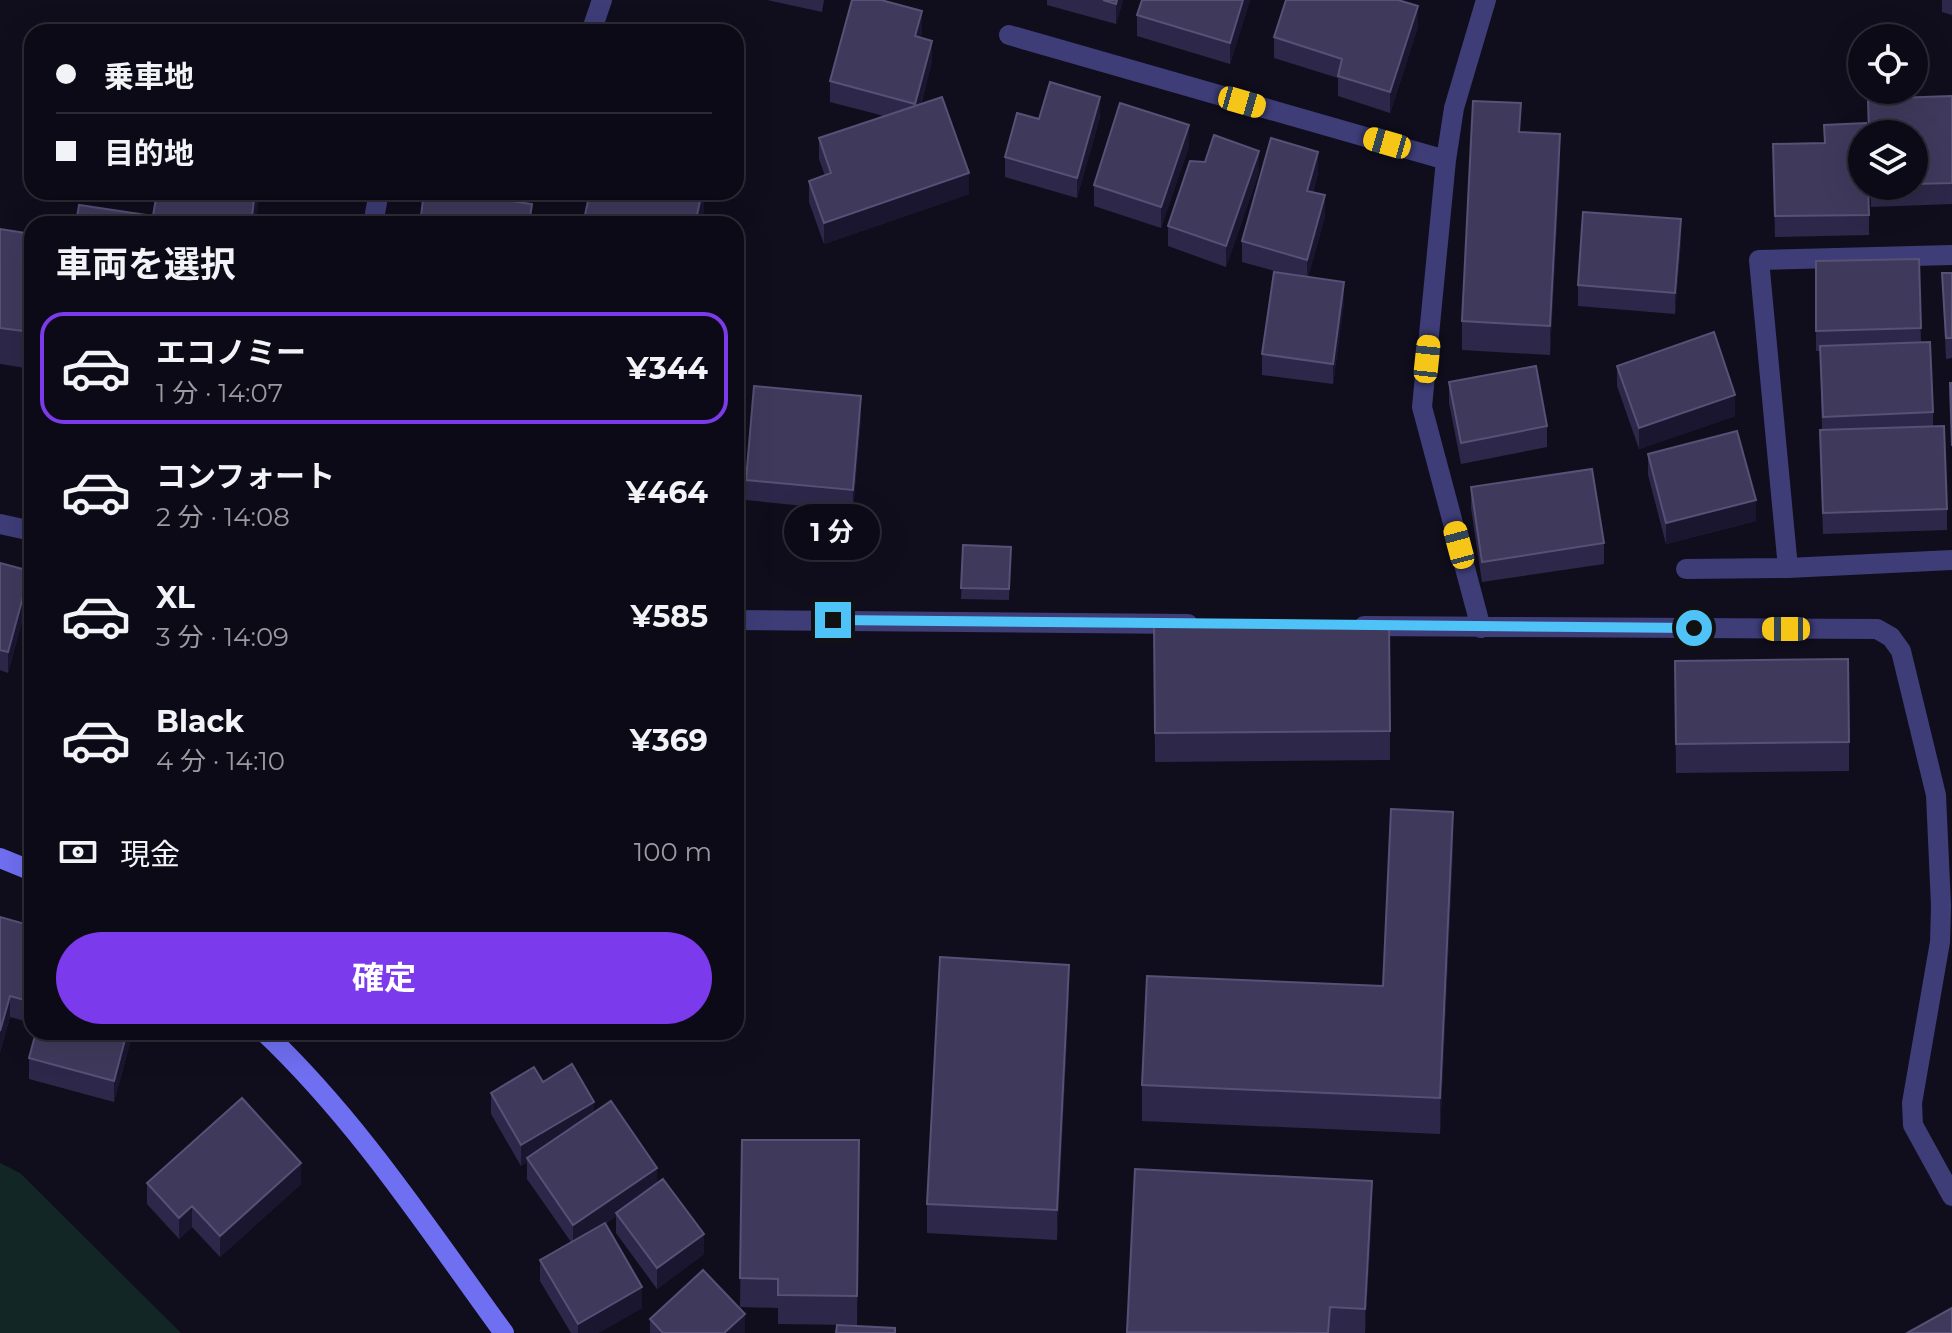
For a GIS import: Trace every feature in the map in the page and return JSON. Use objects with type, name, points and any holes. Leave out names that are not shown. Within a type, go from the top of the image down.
[{"type":"street","points":[[594,24],[602,0]]},
{"type":"street","points":[[1481,628],[1422,407],[1446,160],[1454,108],[1486,0]]},
{"type":"street","points":[[1009,35],[1446,160]]},
{"type":"street","points":[[1788,568],[1759,260],[1952,255]]},
{"type":"street","points":[[0,524],[24,529]]},
{"type":"street","points":[[1686,569],[1788,568],[1952,560]]},
{"type":"street","points":[[744,620],[1212,624]]},
{"type":"street","points":[[1338,626],[1877,629],[1891,637],[1901,651],[1936,795],[1940,942],[1912,1103],[1913,1125],[1952,1196]]},
{"type":"street","points":[[0,858],[24,868]]},
{"type":"street","points":[[273,1040],[296,1062],[377,1156],[504,1333]]},
{"type":"green space","points":[[0,1163],[20,1173],[181,1333],[0,1333]]},
{"type":"building","points":[[852,0],[881,0],[922,11],[915,36],[932,41],[915,104],[830,81]]},
{"type":"building","points":[[1142,0],[1243,0],[1230,43],[1137,15]]},
{"type":"building","points":[[1286,0],[1398,0],[1418,6],[1390,92],[1338,76],[1342,59],[1274,37]]},
{"type":"building","points":[[1050,82],[1100,97],[1077,178],[1005,157],[1017,113],[1039,119]]},
{"type":"building","points":[[1952,96],[1952,183],[1928,184],[1928,120],[1869,120],[1868,104],[1928,104],[1928,97]]},
{"type":"building","points":[[942,97],[969,173],[824,223],[809,181],[831,173],[819,138]]},
{"type":"building","points":[[1473,101],[1521,103],[1519,132],[1560,134],[1550,326],[1462,321]]},
{"type":"building","points":[[1120,103],[1189,125],[1161,207],[1094,185]]},
{"type":"building","points":[[1848,124],[1848,200],[1868,200],[1869,215],[1775,216],[1773,144],[1825,143],[1824,125]]},
{"type":"building","points":[[1214,135],[1259,151],[1226,246],[1168,226],[1190,161],[1205,162]]},
{"type":"building","points":[[1271,138],[1318,152],[1307,191],[1325,195],[1307,260],[1242,241]]},
{"type":"building","points":[[156,200],[254,200],[252,216],[153,216]]},
{"type":"building","points":[[423,200],[504,200],[532,204],[530,216],[421,216]]},
{"type":"building","points":[[588,200],[700,200],[697,216],[585,216]]},
{"type":"building","points":[[79,205],[153,216],[77,216]]},
{"type":"building","points":[[1583,212],[1681,219],[1675,293],[1578,285]]},
{"type":"building","points":[[0,229],[24,233],[24,331],[0,328]]},
{"type":"building","points":[[1919,259],[1921,328],[1816,331],[1816,261]]},
{"type":"building","points":[[1274,272],[1344,282],[1333,364],[1262,354]]},
{"type":"building","points":[[1942,273],[1952,273],[1952,338],[1946,338]]},
{"type":"building","points":[[1714,332],[1735,395],[1639,428],[1617,366]]},
{"type":"building","points":[[1930,342],[1933,412],[1823,417],[1820,346]]},
{"type":"building","points":[[1536,366],[1547,426],[1461,443],[1449,382]]},
{"type":"building","points":[[1950,383],[1952,383],[1952,446]]},
{"type":"building","points":[[754,386],[861,396],[853,490],[746,480]]},
{"type":"building","points":[[1944,426],[1947,509],[1823,513],[1820,430]]},
{"type":"building","points":[[1737,431],[1756,500],[1666,523],[1648,454]]},
{"type":"building","points":[[1592,469],[1604,543],[1482,562],[1471,487]]},
{"type":"building","points":[[963,545],[1011,547],[1009,589],[961,588]]},
{"type":"building","points":[[0,563],[24,569],[24,593],[8,652],[0,650]]},
{"type":"building","points":[[1389,622],[1390,731],[1155,733],[1154,624]]},
{"type":"building","points":[[1848,659],[1849,742],[1676,744],[1675,661]]},
{"type":"building","points":[[1391,809],[1453,812],[1440,1098],[1142,1085],[1147,976],[1383,986]]},
{"type":"building","points":[[0,917],[24,924],[24,1000],[10,996],[0,1031]]},
{"type":"building","points":[[940,957],[1069,965],[1057,1210],[927,1204]]},
{"type":"building","points":[[34,1040],[125,1040],[114,1081],[29,1058]]},
{"type":"building","points":[[572,1064],[594,1102],[521,1145],[491,1093],[534,1067],[543,1082]]},
{"type":"building","points":[[242,1098],[301,1163],[220,1236],[192,1206],[179,1218],[147,1183]]},
{"type":"building","points":[[611,1101],[657,1168],[573,1225],[527,1158]]},
{"type":"building","points":[[742,1140],[859,1140],[857,1296],[778,1295],[778,1279],[740,1278]]},
{"type":"building","points":[[1135,1169],[1372,1181],[1365,1309],[1330,1307],[1328,1333],[1127,1332]]},
{"type":"building","points":[[663,1179],[704,1234],[657,1268],[616,1213]]},
{"type":"building","points":[[605,1223],[642,1287],[578,1324],[540,1260]]},
{"type":"building","points":[[703,1270],[745,1314],[724,1333],[663,1333],[650,1319]]},
{"type":"building","points":[[1952,1308],[1952,1333],[1907,1333]]},
{"type":"building","points":[[837,1325],[895,1328],[895,1333],[836,1333]]},
{"type":"route","points":[[833,620],[1694,628]]}]
